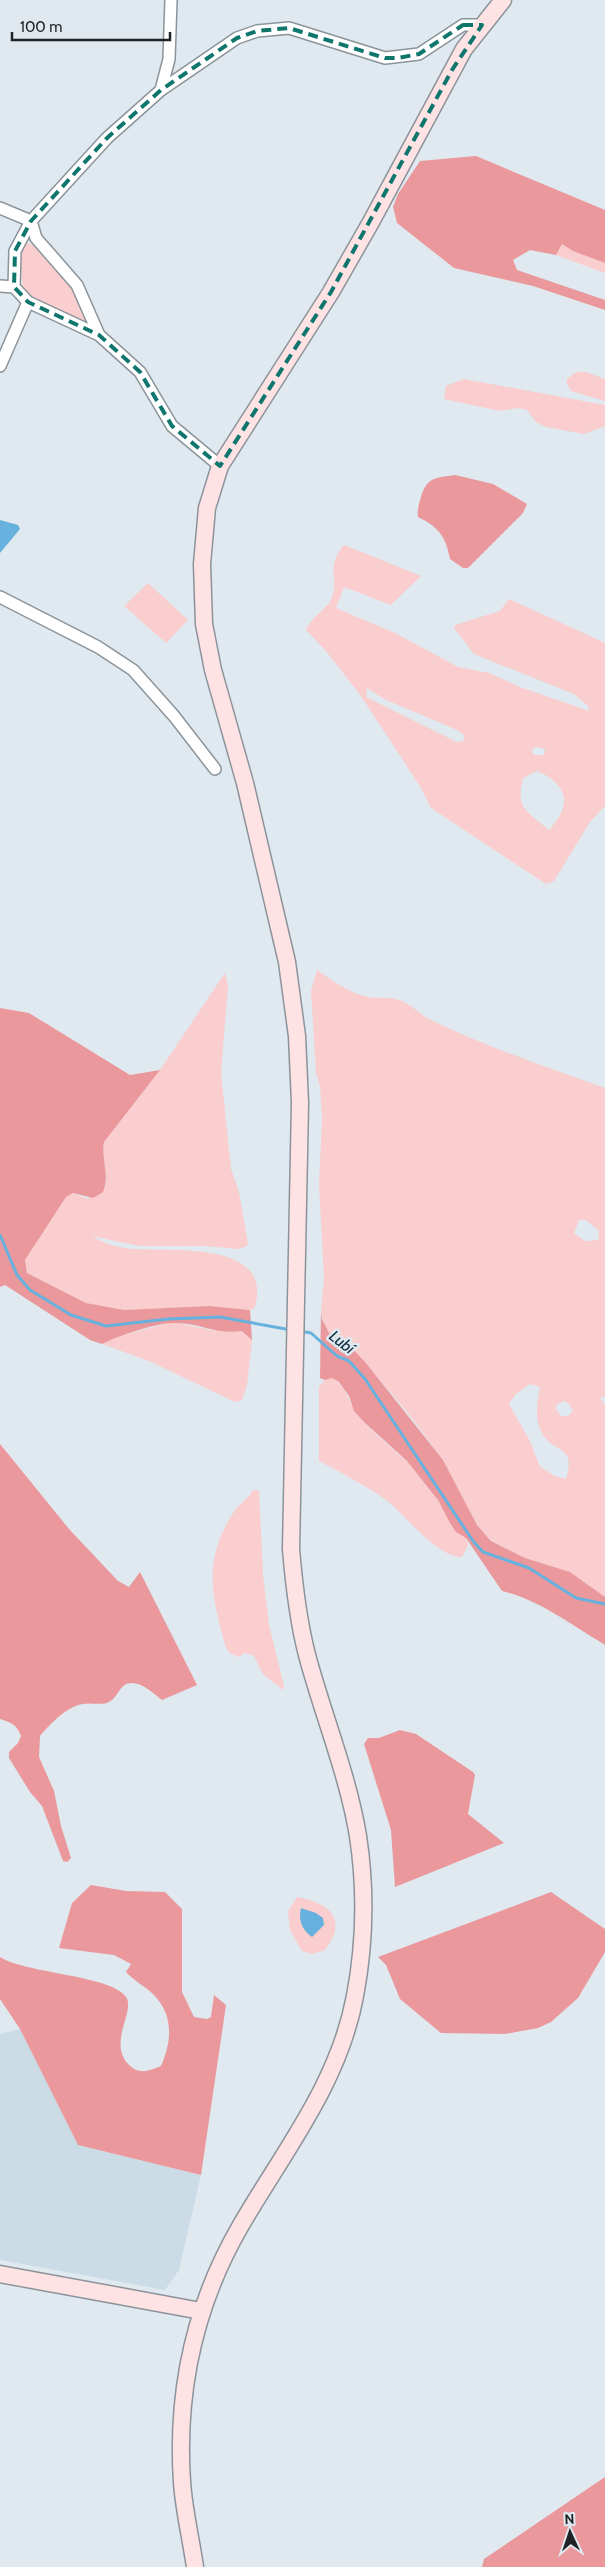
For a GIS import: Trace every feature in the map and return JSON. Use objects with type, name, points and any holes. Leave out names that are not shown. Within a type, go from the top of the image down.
[{"type":"main road","points":[[195,2567],[182,2485],[181,2423],[187,2371],[201,2312],[226,2254],[241,2225],[303,2127],[331,2072],[355,1999],[364,1933],[364,1893],[358,1835],[307,1654],[294,1588],[290,1506],[300,1103],[297,1036],[292,992],[279,923],[252,811],[222,706],[204,624],[202,564],[204,527],[220,466],[331,292],[374,217],[452,70],[482,25],[503,0]]},
{"type":"main road","points":[[0,2274],[201,2312]]},
{"type":"street","points":[[161,90],[169,59],[171,0]]},
{"type":"street","points":[[14,288],[15,251],[31,221],[107,138],[161,90],[237,38],[256,31],[289,28],[385,58],[398,58],[419,54],[463,26],[482,25]]},
{"type":"street","points":[[0,208],[31,221]]},
{"type":"street","points":[[31,221],[36,238],[77,285],[99,335]]},
{"type":"street","points":[[0,286],[14,288],[28,302],[99,335],[140,372],[172,426],[220,466]]},
{"type":"street","points":[[0,366],[28,302]]},
{"type":"street","points":[[0,597],[98,648],[133,670],[174,716],[215,769]]},
{"type":"highlighted area","points":[[463,25],[482,25],[452,70],[331,292],[220,466],[172,426],[140,372],[99,335],[28,302],[14,287],[15,251],[31,221],[107,138],[161,90],[237,38],[257,31],[289,28],[385,58],[398,58],[419,54]]},
{"type":"shaded area","points":[[476,156],[605,210],[605,263],[573,251],[562,244],[556,255],[530,250],[513,260],[517,270],[605,300],[605,310],[533,286],[454,268],[397,223],[393,207],[398,194],[420,161]]},
{"type":"shaded area","points":[[24,243],[46,252],[56,262],[72,286],[90,321],[87,323],[31,300],[23,289],[20,263]]},
{"type":"shaded area","points":[[562,243],[573,251],[605,263],[605,273],[556,255]]},
{"type":"shaded area","points":[[576,372],[586,372],[605,379],[605,401],[571,391],[567,384],[567,379]]},
{"type":"shaded area","points":[[464,379],[605,405],[605,426],[584,434],[546,427],[536,422],[527,410],[518,408],[500,411],[444,399],[446,386]]},
{"type":"shaded area","points":[[455,475],[493,484],[527,504],[523,513],[468,568],[463,568],[450,559],[444,539],[436,529],[418,517],[419,504],[426,485],[434,479]]},
{"type":"shaded area","points":[[344,545],[421,576],[391,605],[344,587],[336,608],[397,634],[458,667],[489,673],[520,687],[589,711],[588,706],[574,694],[474,654],[454,628],[455,625],[500,611],[509,599],[605,643],[605,806],[590,822],[554,881],[546,884],[431,808],[421,788],[361,696],[326,651],[306,630],[328,605],[332,597],[334,590],[334,566],[338,553]],"holes":[[[367,688],[384,699],[457,730],[465,736],[463,741],[457,742],[366,697]],[[536,747],[545,749],[544,755],[533,755],[532,749]],[[537,771],[548,777],[561,789],[564,796],[564,804],[556,821],[549,830],[529,813],[522,803],[521,788],[523,778]]]},
{"type":"shaded area","points":[[148,583],[188,620],[166,643],[124,606]]},
{"type":"shaded area","points":[[317,970],[354,993],[368,997],[402,1001],[427,1018],[452,1030],[605,1088],[605,1396],[600,1398],[605,1405],[605,1597],[570,1572],[525,1558],[492,1541],[477,1525],[443,1460],[411,1417],[366,1363],[346,1342],[329,1333],[325,1326],[321,1312],[324,1278],[319,1184],[322,1119],[320,1086],[316,1073],[311,991]],"holes":[[[579,1220],[586,1220],[599,1231],[598,1240],[585,1241],[574,1233]],[[530,1384],[540,1387],[537,1405],[539,1427],[547,1440],[566,1455],[569,1468],[566,1479],[555,1476],[540,1467],[530,1441],[509,1404],[515,1395]],[[564,1401],[569,1404],[573,1411],[568,1416],[561,1416],[556,1409],[557,1404]]]},
{"type":"shaded area","points":[[225,973],[228,985],[221,1073],[231,1169],[239,1192],[248,1245],[239,1249],[205,1246],[140,1246],[91,1236],[123,1248],[194,1251],[216,1254],[235,1260],[249,1270],[257,1285],[255,1307],[250,1310],[209,1306],[124,1310],[86,1303],[27,1273],[25,1260],[66,1197],[73,1193],[88,1199],[105,1187],[104,1142],[160,1070]]},
{"type":"shaded area","points":[[0,1008],[29,1013],[130,1075],[160,1070],[104,1142],[106,1180],[103,1192],[93,1198],[73,1193],[66,1197],[25,1260],[27,1273],[86,1303],[124,1310],[209,1306],[250,1310],[252,1340],[242,1331],[223,1331],[191,1324],[173,1323],[147,1328],[102,1344],[90,1340],[5,1285],[0,1287]]},
{"type":"shaded area","points":[[321,1312],[322,1319],[329,1333],[346,1342],[366,1363],[443,1460],[477,1525],[491,1541],[525,1558],[570,1572],[605,1597],[605,1645],[568,1621],[529,1600],[502,1591],[466,1538],[456,1532],[438,1500],[407,1461],[354,1411],[349,1396],[339,1382],[332,1378],[325,1380],[320,1378]]},
{"type":"shaded area","points":[[172,1322],[216,1331],[242,1331],[252,1340],[247,1385],[242,1400],[235,1402],[149,1361],[102,1344],[121,1336]]},
{"type":"shaded area","points":[[332,1378],[341,1385],[363,1421],[418,1473],[437,1499],[452,1525],[466,1538],[468,1545],[462,1557],[442,1550],[386,1500],[362,1484],[319,1461],[319,1387],[325,1380]]},
{"type":"shaded area","points":[[0,1444],[69,1529],[118,1581],[129,1587],[140,1572],[197,1685],[162,1700],[148,1689],[136,1683],[124,1685],[109,1702],[103,1704],[89,1703],[71,1708],[54,1721],[40,1736],[39,1757],[54,1791],[61,1826],[71,1858],[67,1862],[63,1861],[42,1806],[30,1792],[9,1758],[9,1752],[18,1743],[21,1736],[18,1729],[13,1724],[0,1719]]},
{"type":"shaded area","points":[[253,1490],[259,1491],[263,1575],[269,1625],[284,1686],[283,1690],[263,1674],[254,1656],[245,1653],[239,1657],[230,1653],[226,1648],[214,1596],[213,1564],[223,1531],[233,1513]]},
{"type":"shaded area","points":[[400,1730],[416,1734],[473,1772],[475,1775],[468,1814],[504,1843],[395,1887],[391,1830],[364,1744],[368,1738],[379,1738]]},
{"type":"shaded area","points":[[91,1885],[126,1891],[165,1892],[182,1909],[182,1992],[194,2017],[207,2019],[211,2017],[214,1995],[226,2005],[201,2175],[78,2145],[20,2029],[0,1999],[0,1957],[13,1963],[104,1984],[126,1997],[128,2003],[121,2047],[123,2056],[129,2065],[140,2071],[148,2071],[161,2066],[169,2038],[168,2019],[160,2002],[153,1994],[126,1972],[131,1964],[114,1955],[59,1948],[72,1903]]},
{"type":"shaded area","points":[[551,1892],[605,1929],[605,1952],[578,1998],[551,2022],[538,2028],[505,2034],[441,2033],[400,1999],[386,1965],[378,1957]]},
{"type":"shaded area","points":[[297,1897],[318,1903],[332,1914],[335,1921],[335,1929],[332,1939],[325,1950],[313,1954],[302,1951],[290,1930],[288,1911]]},
{"type":"shaded area","points":[[20,2029],[78,2145],[201,2175],[179,2270],[165,2290],[0,2260],[0,2034]]},
{"type":"shaded area","points":[[605,2477],[605,2567],[482,2567],[484,2559]]},
{"type":"water","points":[[0,520],[18,525],[20,529],[0,553]]},
{"type":"water","points":[[301,1908],[316,1913],[323,1918],[324,1925],[312,1937],[302,1924],[300,1917]]},
{"type":"waterway","name":"Lubí","points":[[0,1235],[17,1275],[30,1290],[71,1315],[106,1326],[168,1319],[220,1317],[291,1330]]},
{"type":"waterway","name":"Lubí","points":[[300,1331],[311,1333],[337,1356],[349,1361],[365,1379],[473,1541],[483,1552],[529,1568],[576,1598],[605,1604]]}]
